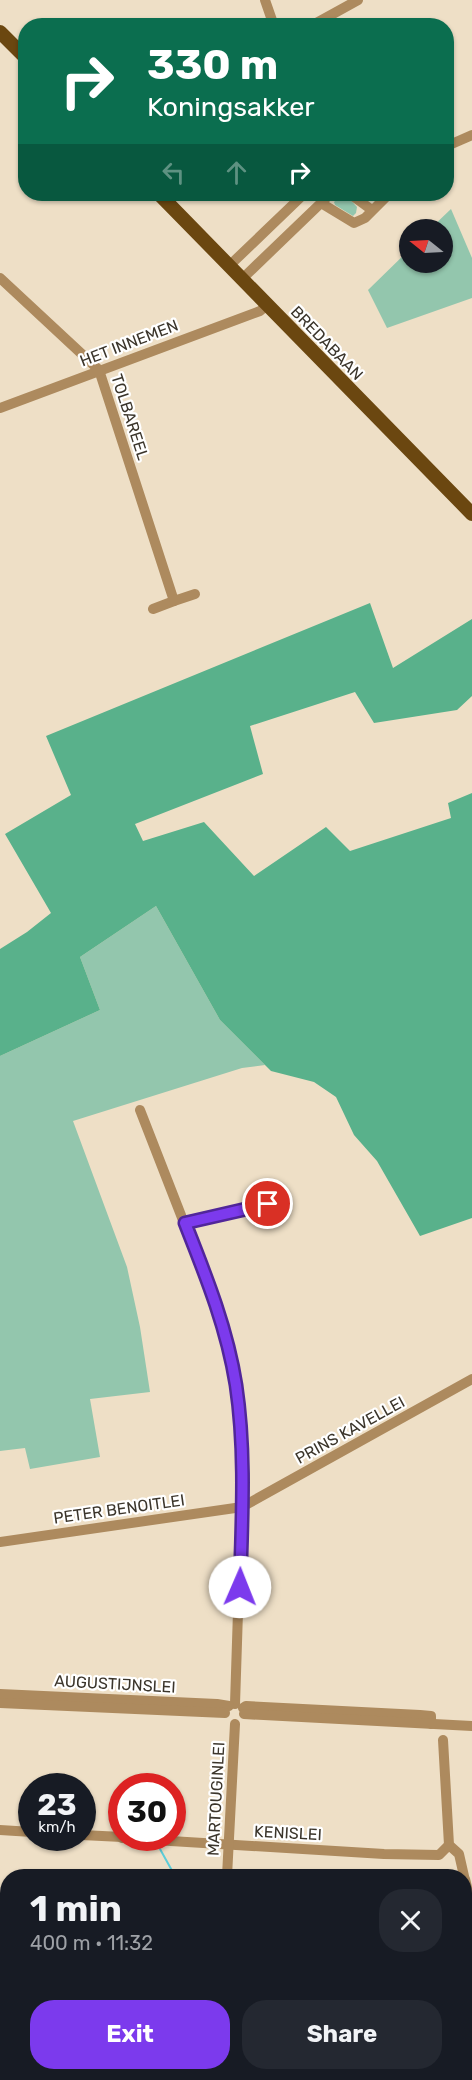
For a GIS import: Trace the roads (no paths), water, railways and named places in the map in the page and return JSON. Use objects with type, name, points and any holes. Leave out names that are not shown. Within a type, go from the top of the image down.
[{"type":"main road","points":[[0,32],[18,50]]},
{"type":"main road","name":"BREDABAAN","points":[[166,201],[472,514]]},
{"type":"street","points":[[265,0],[271,18]]},
{"type":"street","points":[[325,18],[358,0]]},
{"type":"street","points":[[454,143],[472,135]]},
{"type":"street","points":[[229,266],[297,201]]},
{"type":"street","points":[[360,201],[372,210]]},
{"type":"street","points":[[242,279],[321,203],[354,223],[366,218],[382,201]]},
{"type":"street","name":"TOLBAREEL","points":[[0,278],[99,370],[174,601]]},
{"type":"street","name":"HET INNEMEN","points":[[0,408],[260,311],[267,305]]},
{"type":"street","points":[[153,609],[195,594]]},
{"type":"street","points":[[140,1110],[216,1305],[234,1374],[242,1446],[235,1709]]},
{"type":"street","points":[[185,1223],[268,1204]]},
{"type":"street","name":"PRINS KAVELLEI","points":[[242,1507],[472,1379]]},
{"type":"street","name":"PETER BENOITLEI","points":[[0,1542],[242,1507]]},
{"type":"street","name":"AUGUSTIJNSLEI","points":[[0,1694],[217,1704],[235,1709]]},
{"type":"street","name":"AUGUSTIJNSLEI","points":[[0,1703],[235,1709],[431,1720],[472,1726]]},
{"type":"street","name":"MARTOUGINLEI","points":[[227,1869],[235,1724],[243,1720],[235,1709]]},
{"type":"street","points":[[443,1740],[448,1845],[459,1854],[463,1869]]},
{"type":"street","points":[[0,1830],[18,1831]]},
{"type":"street","name":"KENISLEI","points":[[186,1842],[384,1854],[439,1855],[448,1845]]},
{"type":"waterway","points":[[161,1851],[171,1869]]}]
